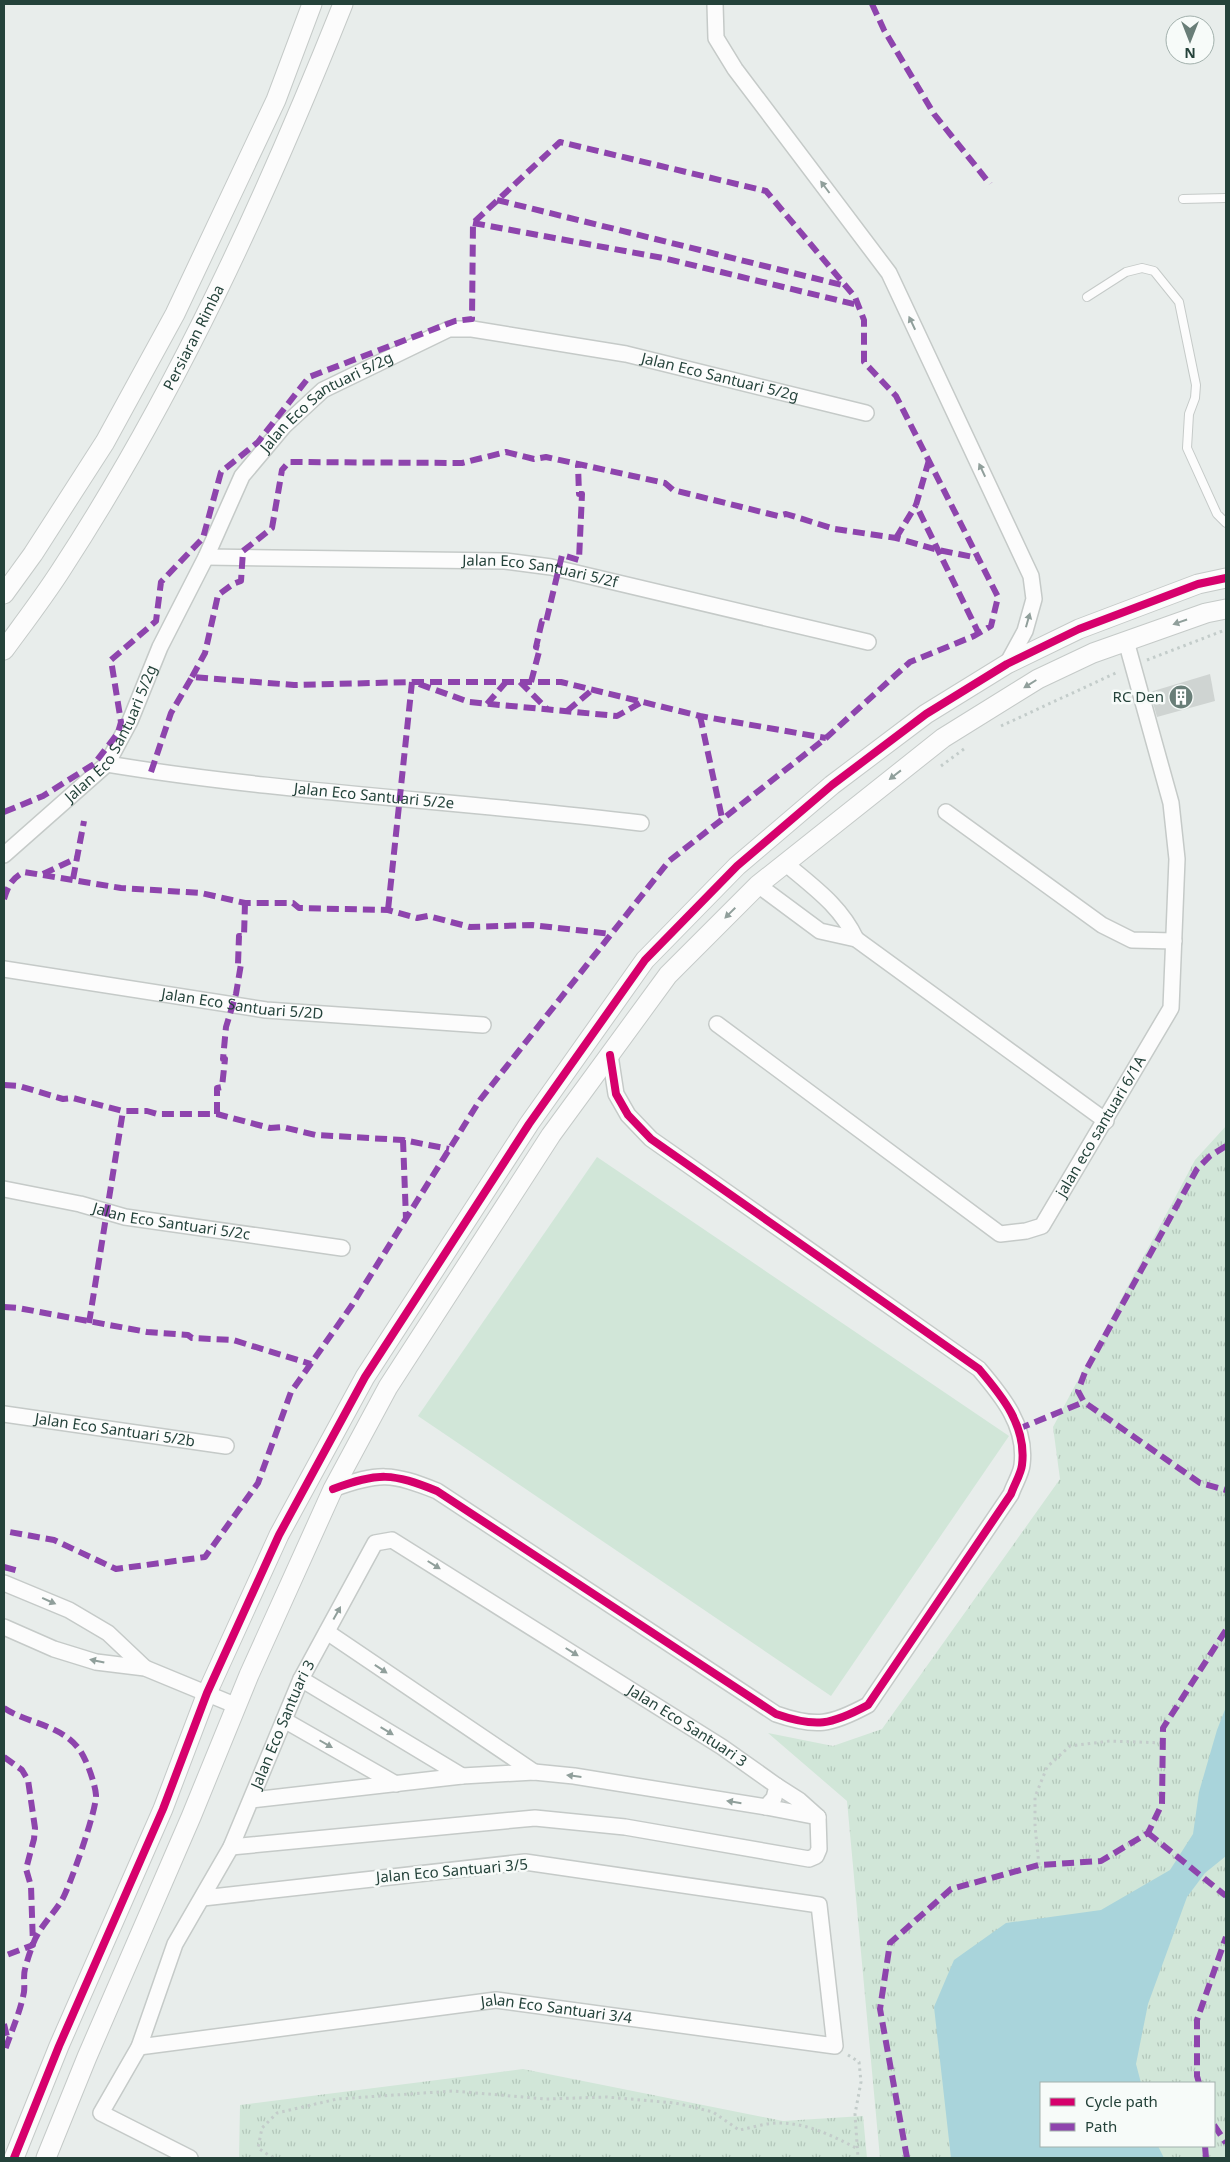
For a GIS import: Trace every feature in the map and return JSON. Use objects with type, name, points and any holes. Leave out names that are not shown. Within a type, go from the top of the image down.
[{"type":"street","name":"Persiaran Rimba","points":[[4,594],[34,554],[105,442],[175,314],[276,100],[312,4]]},
{"type":"street","name":"Persiaran Rimba","points":[[4,650],[61,571],[132,454],[200,326],[302,108],[343,4]]},
{"type":"street","points":[[715,4],[716,38],[735,69],[889,273],[1031,576],[1034,599],[1025,631],[1007,664]]},
{"type":"street","name":"Jalan Eco Santuari 5/2g","points":[[4,855],[107,764],[130,720],[160,648],[206,557],[242,476],[284,426],[323,390],[449,329],[472,329],[626,354],[866,413]]},
{"type":"street","name":"Jalan Eco Santuari 5/2f","points":[[206,557],[505,561],[552,567],[868,642]]},
{"type":"street","points":[[14,2158],[59,2046],[163,1808],[207,1693],[279,1535],[365,1378],[529,1124],[645,960],[737,866],[832,785],[926,714],[1007,664],[1080,629],[1198,584],[1226,578]]},
{"type":"street","points":[[46,2158],[87,2057],[237,1706],[333,1490],[388,1387],[551,1135],[668,975],[758,885],[943,738],[1038,679],[1093,653],[1206,613],[1226,609]]},
{"type":"street","name":"jalan eco santuari 6/1A","points":[[717,1024],[1000,1234],[1026,1231],[1042,1226],[1106,1121],[1171,1008],[1177,860],[1171,802],[1126,641]]},
{"type":"street","name":"Jalan Eco Santuari 5/2e","points":[[107,764],[201,778],[641,823]]},
{"type":"street","points":[[946,812],[1102,925],[1132,940],[1174,940]]},
{"type":"street","points":[[785,862],[833,904],[847,921],[856,939]]},
{"type":"street","points":[[758,885],[820,931],[856,939],[1106,1121]]},
{"type":"street","name":"Jalan Eco Santuari 5/2D","points":[[4,969],[266,1010],[483,1025]]},
{"type":"street","points":[[333,1490],[359,1480],[384,1475],[412,1481],[437,1491],[776,1714],[801,1722],[826,1722],[843,1719],[868,1705],[1011,1494],[1022,1466],[1021,1438],[1011,1410],[979,1369],[651,1139],[628,1115],[616,1094],[610,1055]]},
{"type":"street","name":"Jalan Eco Santuari 5/2c","points":[[4,1189],[80,1204],[125,1216],[342,1248]]},
{"type":"street","name":"Jalan Eco Santuari 5/2b","points":[[4,1414],[226,1446]]},
{"type":"street","name":"Jalan Eco Santuari 3","points":[[190,2158],[101,2113],[139,2047],[175,1944],[231,1847],[301,1678],[375,1543],[392,1540],[722,1747],[777,1786]]},
{"type":"street","points":[[4,1583],[69,1610],[108,1633],[146,1668]]},
{"type":"street","points":[[4,1627],[54,1648],[96,1662],[146,1668],[237,1706]]},
{"type":"street","points":[[326,1632],[534,1772]]},
{"type":"street","points":[[301,1678],[462,1776]]},
{"type":"street","points":[[284,1720],[396,1784]]},
{"type":"street","name":"Jalan Eco Santuari 3","points":[[252,1800],[462,1776],[534,1772],[574,1776],[818,1817]]},
{"type":"street","points":[[231,1847],[535,1818],[625,1827],[809,1859],[816,1856],[819,1849],[818,1817],[799,1800],[777,1786],[774,1798],[766,1807]]},
{"type":"street","name":"Jalan Eco Santuari 3/5","points":[[203,1898],[525,1862],[819,1905],[835,2046]]},
{"type":"street","name":"Jalan Eco Santuari 3/4","points":[[139,2047],[496,2000],[835,2046]]},
{"type":"lane","points":[[1183,199],[1226,198]]},
{"type":"lane","points":[[1087,297],[1126,272],[1142,268],[1154,271],[1179,302],[1196,385],[1196,398],[1189,414],[1187,448],[1217,514],[1226,523]]},
{"type":"path","points":[[996,728],[1133,666],[1226,629]]},
{"type":"path","points":[[940,767],[971,744]]},
{"type":"path","points":[[1039,1865],[1035,1826],[1035,1797],[1047,1767],[1070,1746],[1110,1741],[1162,1743]]},
{"type":"path","points":[[835,2046],[858,2062],[861,2082],[855,2114],[858,2158]]},
{"type":"path","points":[[273,2158],[258,2148],[262,2128],[277,2113],[337,2099],[452,2091],[546,2099],[606,2097],[675,2103],[713,2112],[739,2130],[776,2123],[804,2125],[834,2136],[856,2148]]},
{"type":"green space","points":[[1226,1126],[1226,2158],[880,2158],[847,1801],[768,1733],[833,1746],[882,1729],[1060,1479],[1053,1427],[1195,1160]]},
{"type":"green space","points":[[597,1157],[1009,1436],[831,1696],[418,1416]]},
{"type":"green space","points":[[523,2069],[783,2121],[863,2116],[867,2158],[239,2158],[240,2105]]},
{"type":"water","points":[[1226,1707],[1226,1856],[1205,1873],[1187,1897],[1148,2004],[1136,2064],[1141,2082],[1040,2082],[1040,2147],[1158,2147],[1164,2158],[951,2158],[934,2007],[954,1960],[1006,1923],[1101,1910],[1170,1870],[1193,1834],[1199,1792],[1217,1730]]},
{"type":"building","name":"RC Den","points":[[1210,674],[1215,701],[1157,717],[1150,692]]},
{"type":"marked path","points":[[872,4],[884,30],[934,114],[990,184]]},
{"type":"marked path","points":[[4,812],[43,796],[94,764],[118,733],[121,722],[111,660],[156,621],[161,582],[203,538],[221,472],[258,442],[309,377],[455,321],[472,319],[473,223],[560,142],[766,191],[855,297],[864,320],[864,362],[896,396],[998,597],[991,626],[974,636],[910,662],[826,738],[669,861],[480,1100],[352,1305],[291,1392],[258,1483],[205,1557],[116,1569],[54,1540],[4,1531]]},
{"type":"marked path","points":[[497,200],[846,286]]},
{"type":"marked path","points":[[473,223],[663,258],[858,305]]},
{"type":"marked path","points":[[192,677],[205,653],[218,595],[233,584],[241,581],[243,551],[272,528],[282,470],[289,462],[462,463],[506,452],[534,459],[546,457],[665,483],[673,490],[778,516],[786,514],[835,529],[896,538],[938,550],[978,558]]},
{"type":"marked path","points":[[929,460],[916,505],[979,634]]},
{"type":"marked path","points":[[531,682],[540,648],[536,647],[542,621],[546,622],[562,555],[579,560],[582,494],[579,494],[578,465]]},
{"type":"marked path","points":[[896,538],[916,505]]},
{"type":"marked path","points":[[151,772],[171,713],[192,677],[294,685],[412,682],[388,910]]},
{"type":"marked path","points":[[412,682],[561,682],[700,716],[826,738]]},
{"type":"marked path","points":[[487,704],[506,682]]},
{"type":"marked path","points":[[520,682],[547,709]]},
{"type":"marked path","points":[[419,684],[469,702],[617,716],[642,702]]},
{"type":"marked path","points":[[567,711],[592,690]]},
{"type":"marked path","points":[[700,716],[722,818]]},
{"type":"marked path","points":[[73,879],[84,821]]},
{"type":"marked path","points":[[43,874],[77,858]]},
{"type":"marked path","points":[[4,899],[11,883],[24,872],[121,888],[201,893],[245,903],[293,903],[299,908],[388,910],[417,918],[428,916],[470,927],[532,925],[611,934]]},
{"type":"marked path","points":[[217,1114],[217,1088],[222,1087],[226,1027],[236,994],[241,964],[238,964],[239,936],[244,936],[245,903]]},
{"type":"marked path","points":[[4,1085],[19,1086],[63,1099],[73,1098],[123,1111],[147,1111],[157,1114],[217,1114],[270,1128],[282,1127],[316,1135],[403,1140],[449,1149]]},
{"type":"marked path","points":[[89,1323],[123,1111]]},
{"type":"marked path","points":[[403,1140],[406,1219]]},
{"type":"marked path","points":[[1226,1146],[1210,1156],[1197,1169],[1085,1372],[1078,1391],[1084,1402],[1200,1483],[1226,1490]]},
{"type":"marked path","points":[[4,1307],[147,1332],[188,1335],[192,1338],[233,1340],[311,1364]]},
{"type":"marked path","points":[[1018,1429],[1084,1402]]},
{"type":"marked path","points":[[4,1567],[19,1571]]},
{"type":"marked path","points":[[907,2158],[880,2009],[890,1943],[951,1889],[1039,1865],[1101,1861],[1148,1833],[1162,1804],[1163,1728],[1226,1630]]},
{"type":"marked path","points":[[4,1708],[23,1718],[53,1729],[71,1741],[84,1758],[96,1795],[88,1831],[66,1892],[39,1932],[31,1950],[24,1972],[22,2000],[4,2053]]},
{"type":"marked path","points":[[4,1757],[22,1770],[28,1780],[35,1828],[26,1869],[31,1886],[33,1945],[4,1956]]},
{"type":"marked path","points":[[1148,1833],[1226,1896]]},
{"type":"marked path","points":[[1199,2082],[1197,2076],[1197,2020],[1226,1937]]},
{"type":"marked path","points":[[4,2024],[8,2041]]},
{"type":"marked path","points":[[1215,2126],[1226,2143]]},
{"type":"marked path","points":[[1205,2147],[1206,2158]]},
{"type":"cycle path","points":[[14,2158],[59,2046],[163,1809],[207,1693],[279,1535],[365,1377],[529,1124],[645,960],[737,866],[832,785],[926,714],[1007,664],[1079,629],[1198,584],[1226,578]]},
{"type":"cycle path","points":[[333,1489],[374,1477],[385,1477],[408,1481],[437,1491],[776,1714],[813,1723],[844,1717],[868,1705],[1011,1494],[1022,1465],[1021,1437],[1011,1412],[979,1369],[651,1139],[628,1115],[616,1094],[610,1055]]},
{"type":"place","name":"RC Den","points":[[1181,697]]}]
